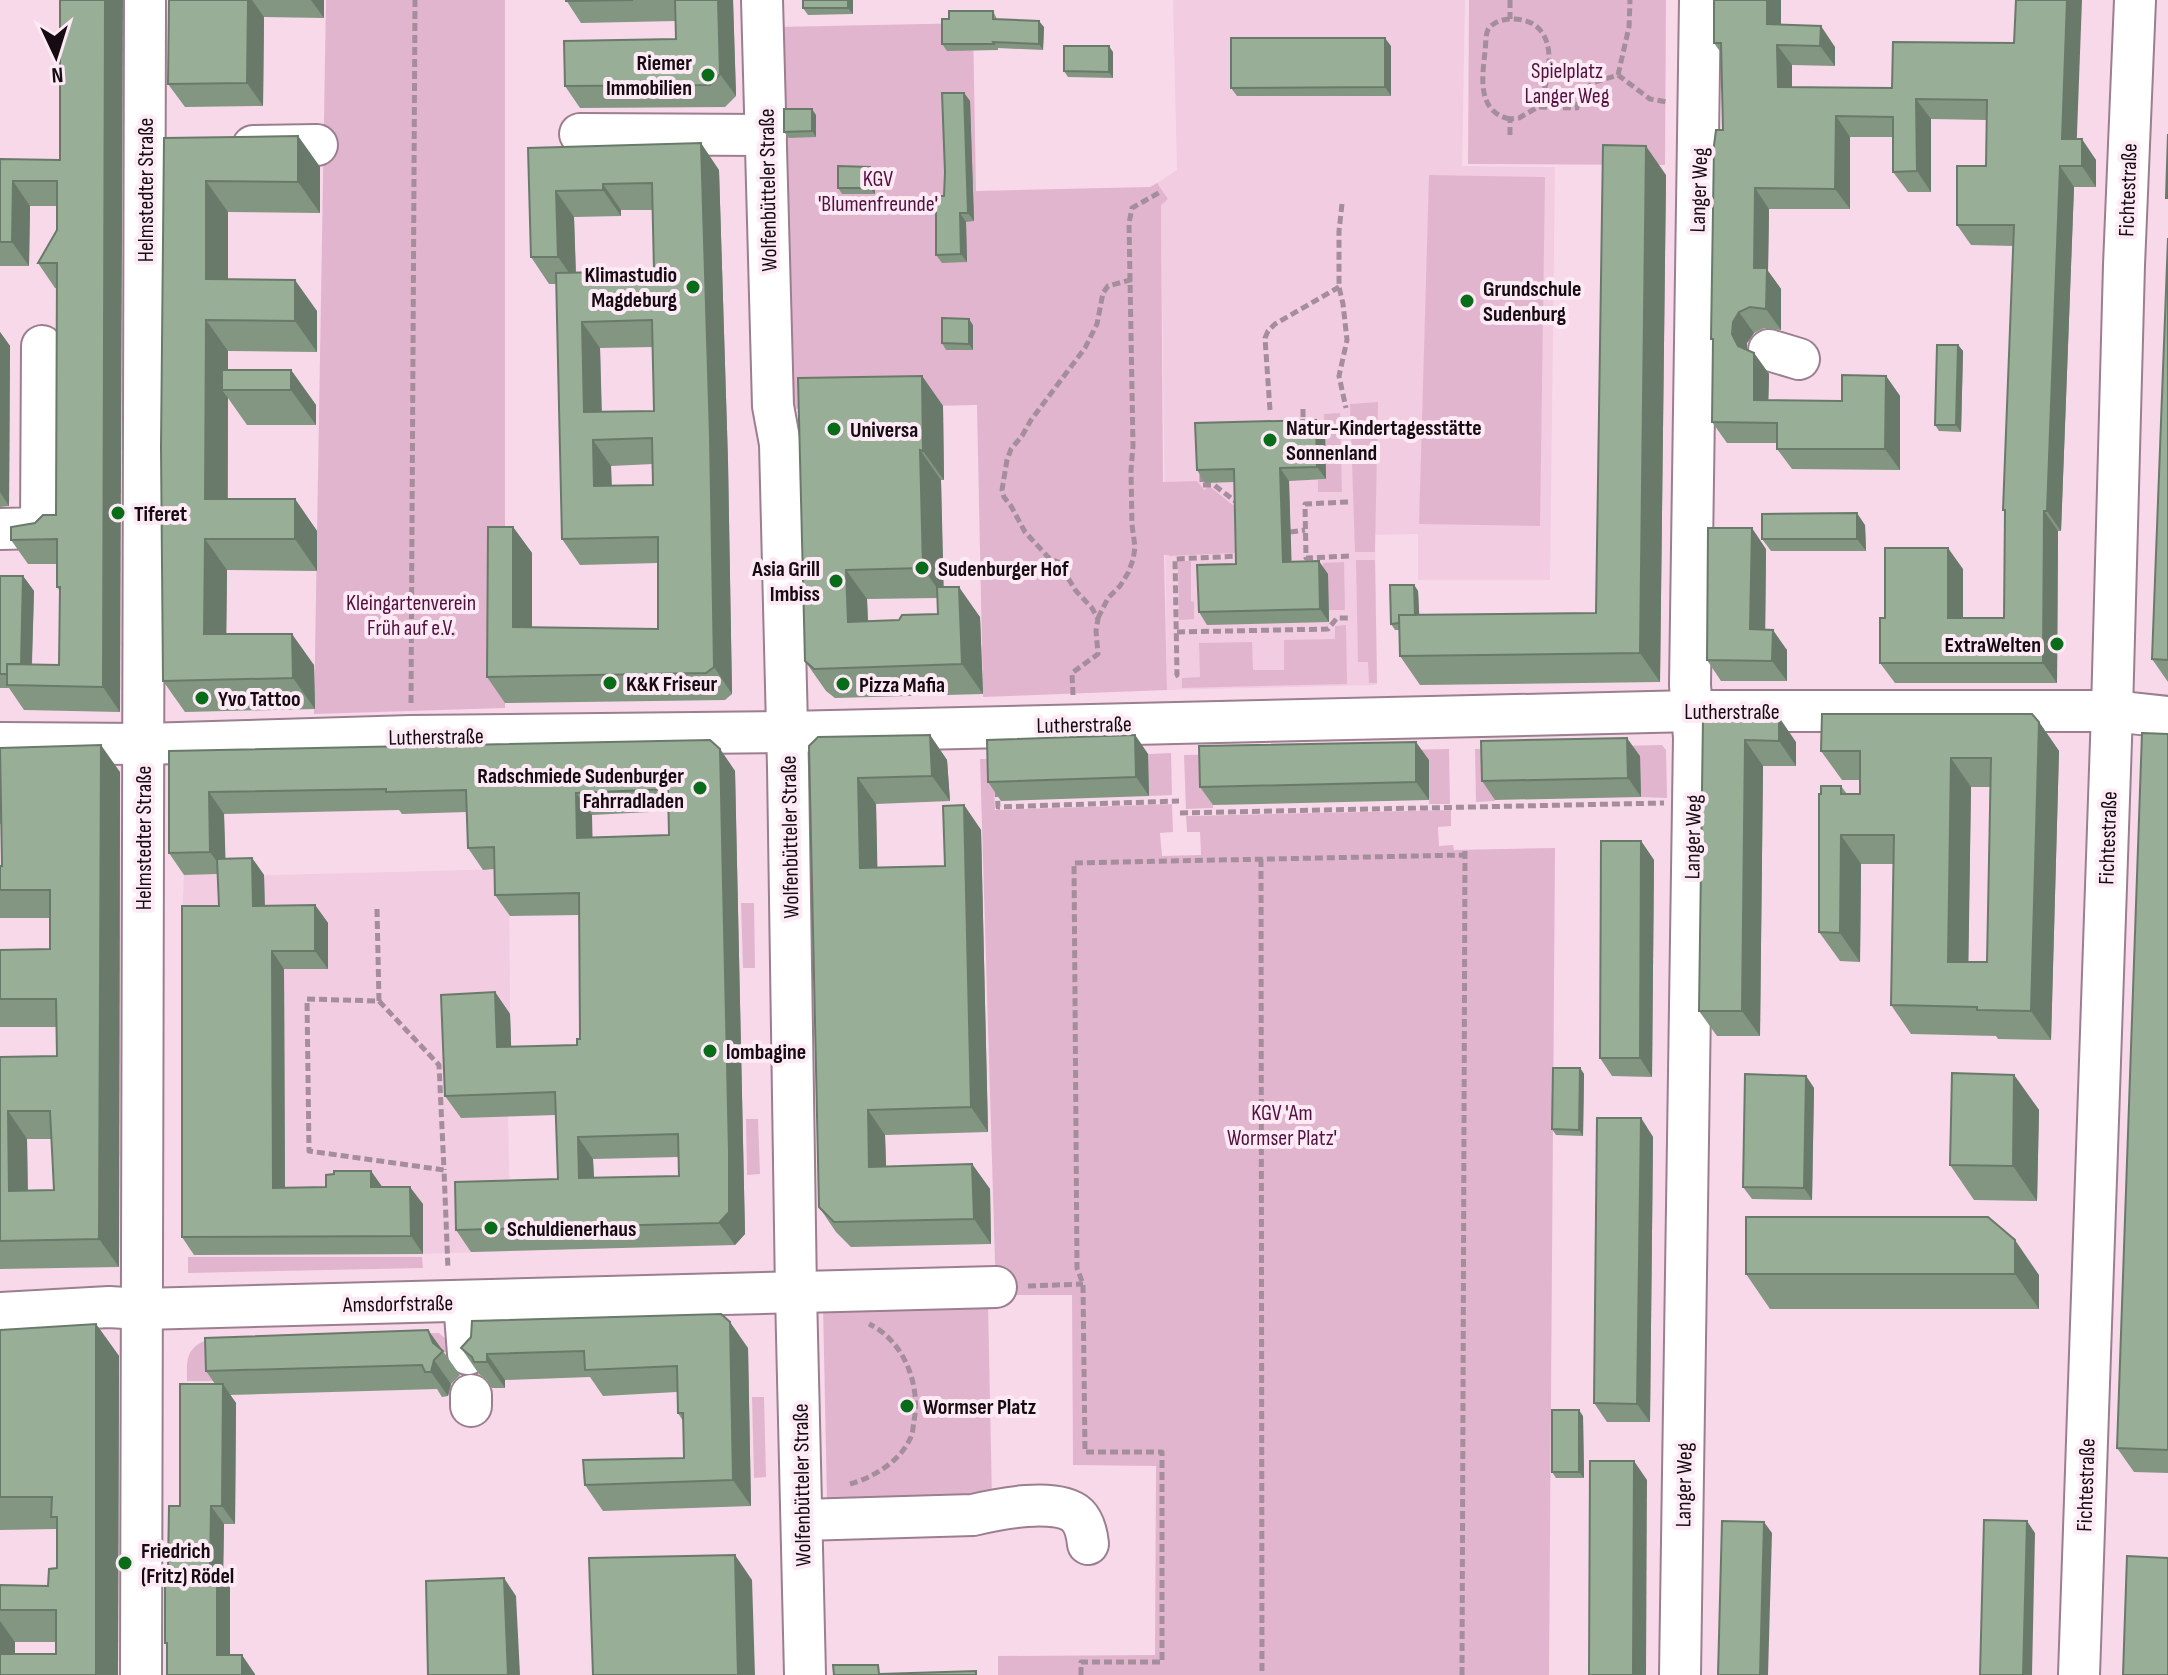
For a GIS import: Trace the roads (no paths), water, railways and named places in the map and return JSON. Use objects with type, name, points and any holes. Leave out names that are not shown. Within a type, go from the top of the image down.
[{"type":"street","name":"Helmstedter Straße","points":[[141,1675],[144,744],[160,146],[145,0]]},
{"type":"street","name":"Wolfenbütteler Straße","points":[[762,0],[773,406],[780,444],[787,732],[815,1292],[819,1520],[805,1675]]},
{"type":"street","name":"Langer Weg","points":[[1680,1675],[1693,803],[1690,685],[1710,351],[1700,103],[1700,0]]},
{"type":"street","name":"Fichtestraße","points":[[2079,1675],[2135,0]]},
{"type":"street","points":[[580,134],[766,135]]},
{"type":"street","points":[[223,146],[317,145]]},
{"type":"street","points":[[0,529],[41,528],[42,346]]},
{"type":"street","name":"Lutherstraße","points":[[0,743],[144,744],[411,736],[787,732],[1693,711],[2112,711],[2168,717]]},
{"type":"street","points":[[815,1292],[996,1287]]},
{"type":"street","name":"Amsdorfstraße","points":[[0,1313],[109,1307],[142,1309],[815,1292]]},
{"type":"street","points":[[456,1302],[468,1354]]},
{"type":"street","points":[[819,1520],[973,1515],[998,1509],[1059,1506],[1077,1515],[1086,1530],[1088,1544]]},
{"type":"place","name":"Riemer Immobilien","points":[[708,75]]},
{"type":"place","name":"Klimastudio Magdeburg","points":[[693,287]]},
{"type":"place","name":"Grundschule Sudenburg","points":[[1467,301]]},
{"type":"place","name":"Universa","points":[[834,429]]},
{"type":"place","name":"Natur-Kindertagesstätte Sonnenland","points":[[1270,440]]},
{"type":"place","name":"Tiferet","points":[[118,513]]},
{"type":"place","name":"Sudenburger Hof","points":[[922,568]]},
{"type":"place","name":"Asia Grill Imbiss","points":[[836,581]]},
{"type":"place","name":"ExtraWelten","points":[[2057,644]]},
{"type":"place","name":"K&K Friseur","points":[[610,683]]},
{"type":"place","name":"Pizza Mafia","points":[[843,684]]},
{"type":"place","name":"Yvo Tattoo","points":[[202,698]]},
{"type":"place","name":"Radschmiede Sudenburger Fahrradladen","points":[[700,788]]},
{"type":"place","name":"lombagine","points":[[710,1051]]},
{"type":"place","name":"Schuldienerhaus","points":[[491,1228]]},
{"type":"place","name":"Wormser Platz","points":[[907,1406]]},
{"type":"place","name":"Friedrich (Fritz) Rödel","points":[[125,1563]]},
{"type":"park label","name":"Spielplatz Langer Weg","points":[[1567,82]]},
{"type":"park label","name":"KGV 'Blumenfreunde'","points":[[878,190]]},
{"type":"park label","name":"Kleingartenverein Früh auf e.V.","points":[[411,614]]},
{"type":"park label","name":"KGV 'Am Wormser Platz'","points":[[1282,1124]]}]
